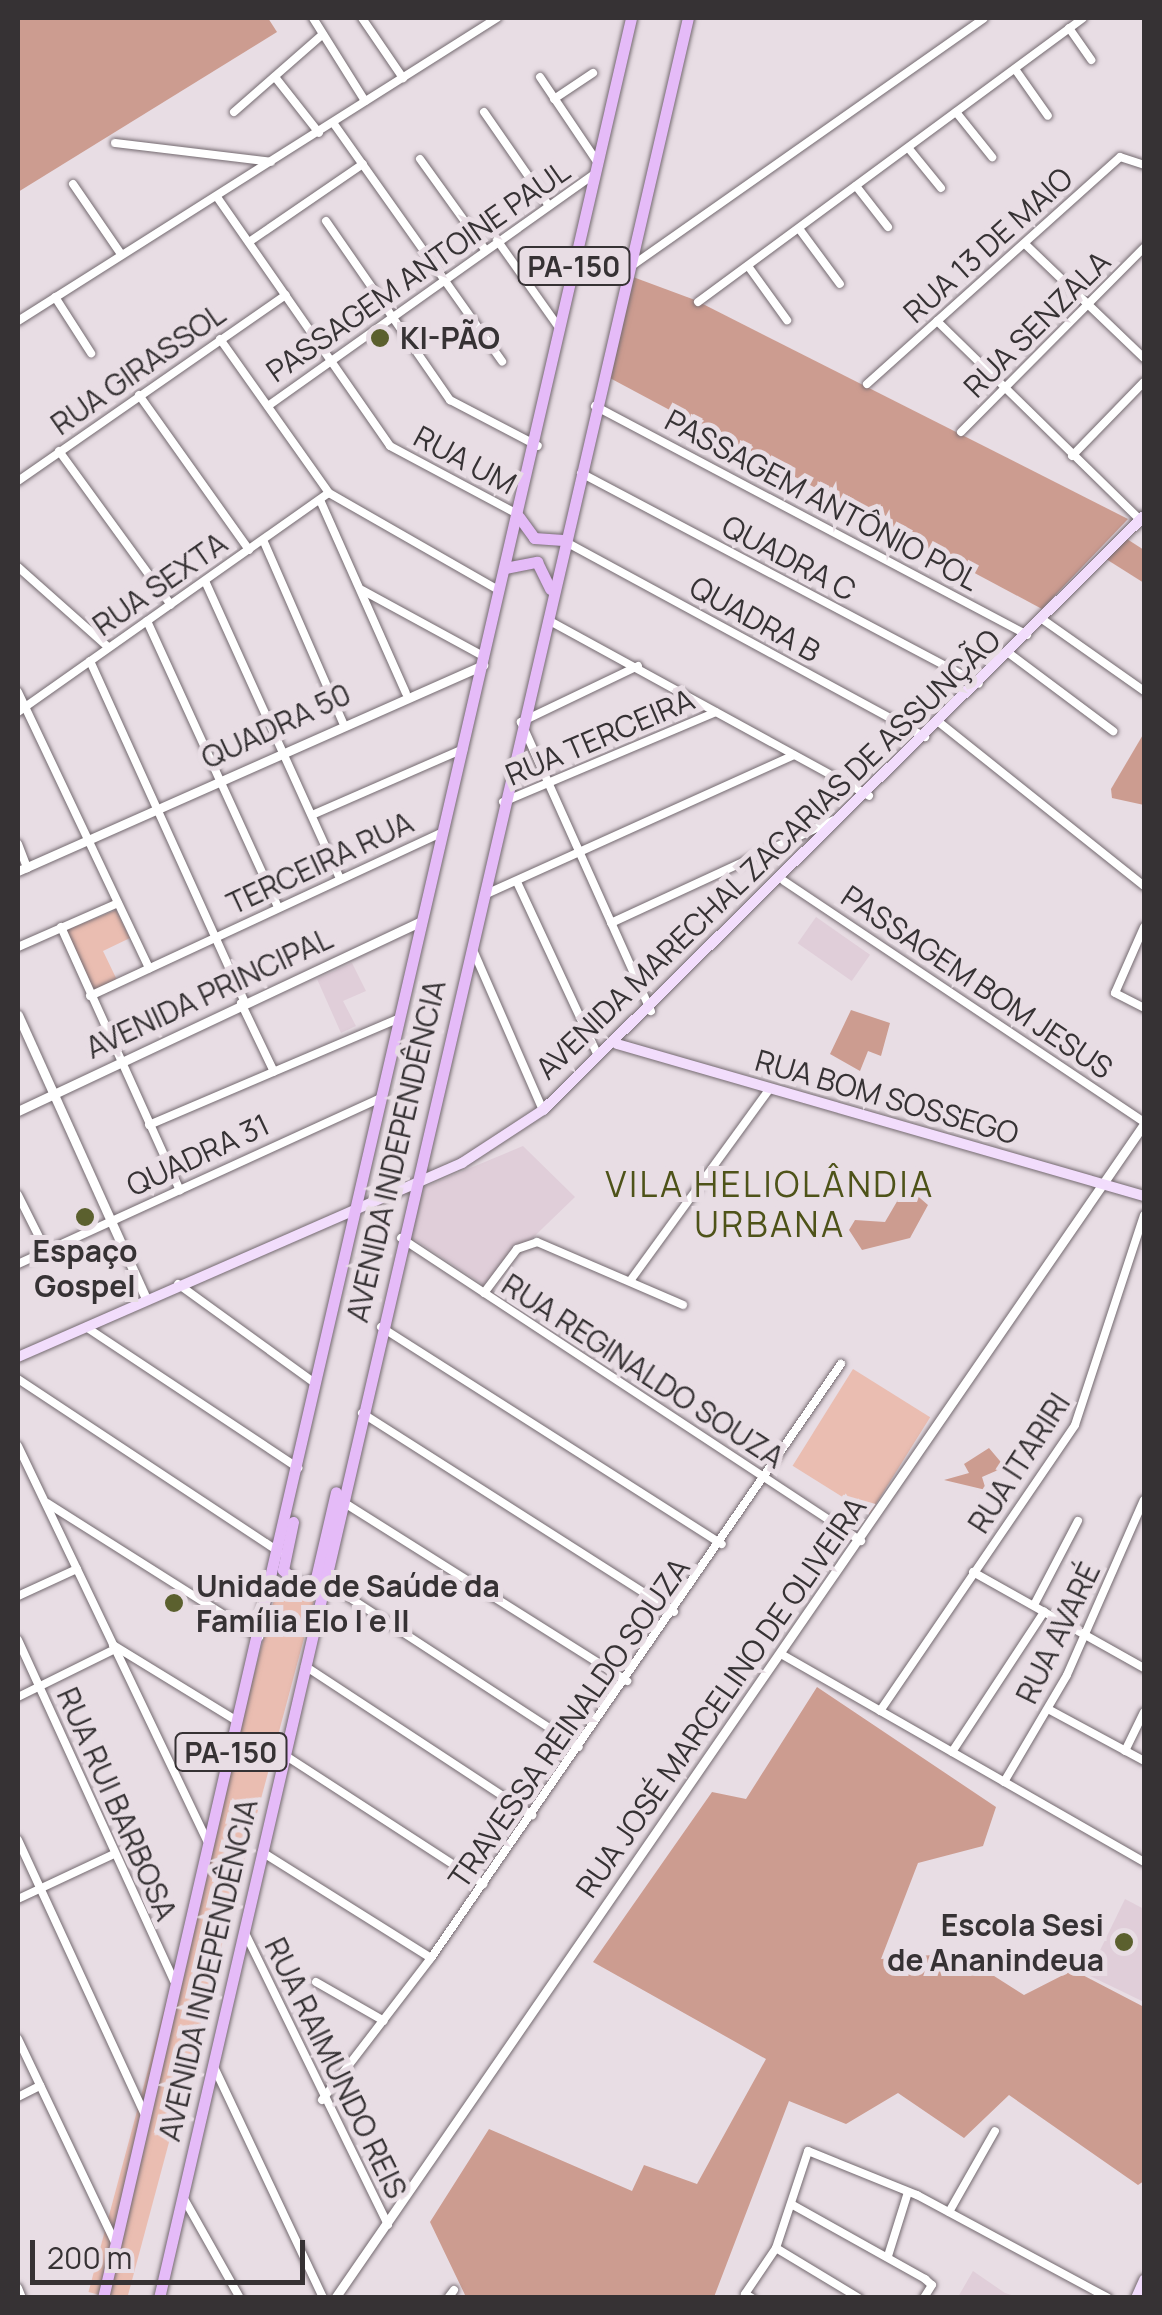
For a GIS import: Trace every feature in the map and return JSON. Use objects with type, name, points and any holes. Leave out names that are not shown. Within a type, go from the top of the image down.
[{"type":"main road","name":"AVENIDA INDEPENDÊNCIA","points":[[103,2298],[298,1468],[354,1206],[505,568],[538,446],[560,329],[631,18]]},
{"type":"main road","name":"AVENIDA INDEPENDÊNCIA","points":[[159,2298],[623,272],[688,18]]},
{"type":"main road","points":[[519,515],[534,538],[563,540]]},
{"type":"main road","name":"AVENIDA MARECHAL ZACARIAS DE ASSUNÇÃO","points":[[18,1357],[415,1178],[462,1162],[543,1110],[651,1012],[1142,518]]},
{"type":"main road","points":[[505,568],[537,562],[551,593]]},
{"type":"main road","name":"RUA BOM SOSSEGO","points":[[618,1044],[1144,1196]]},
{"type":"main road","points":[[304,1439],[284,1570],[301,1586],[316,1578],[356,1441]]},
{"type":"main road","points":[[1136,2298],[1144,2280]]},
{"type":"street","points":[[313,18],[365,101]]},
{"type":"street","points":[[362,18],[402,78]]},
{"type":"street","points":[[18,321],[497,18]]},
{"type":"street","points":[[623,272],[984,18]]},
{"type":"street","points":[[698,302],[910,150],[1083,18]]},
{"type":"street","points":[[1069,28],[1091,60]]},
{"type":"street","points":[[234,112],[322,34]]},
{"type":"street","points":[[1015,70],[1048,116]]},
{"type":"street","points":[[554,99],[592,73]]},
{"type":"street","points":[[276,77],[319,133]]},
{"type":"street","points":[[540,77],[597,168]]},
{"type":"street","points":[[484,112],[547,204]]},
{"type":"street","points":[[956,112],[992,157]]},
{"type":"street","points":[[334,124],[502,361]]},
{"type":"street","points":[[115,143],[271,162]]},
{"type":"street","points":[[910,150],[940,188]]},
{"type":"street","name":"RUA 13 DE MAIO","points":[[867,384],[1120,157],[1144,165]]},
{"type":"street","points":[[420,159],[484,248]]},
{"type":"street","points":[[249,242],[364,164]]},
{"type":"street","name":"PASSAGEM ANTOINE PAUL","points":[[268,406],[442,276],[597,168]]},
{"type":"street","points":[[73,184],[122,254]]},
{"type":"street","points":[[856,186],[888,227]]},
{"type":"street","name":"RUA UM","points":[[217,197],[390,446],[519,515]]},
{"type":"street","points":[[326,221],[450,400],[538,446]]},
{"type":"street","points":[[800,230],[840,284]]},
{"type":"street","points":[[497,240],[560,329]]},
{"type":"street","points":[[1025,244],[1144,358]]},
{"type":"street","name":"RUA SENZALA","points":[[960,432],[1144,248]]},
{"type":"street","points":[[748,266],[787,320]]},
{"type":"street","name":"RUA GIRASSOL","points":[[18,481],[286,295]]},
{"type":"street","points":[[55,297],[91,353]]},
{"type":"street","points":[[936,322],[1072,456],[1142,518]]},
{"type":"street","points":[[220,339],[329,494],[500,591]]},
{"type":"street","points":[[1072,456],[1144,382]]},
{"type":"street","points":[[140,394],[250,550]]},
{"type":"street","name":"PASSAGEM ANTÔNIO POL","points":[[595,406],[1027,634]]},
{"type":"street","points":[[59,451],[172,605]]},
{"type":"street","name":"QUADRA C","points":[[578,471],[978,684]]},
{"type":"street","name":"RUA SEXTA","points":[[18,712],[329,494]]},
{"type":"street","points":[[320,500],[406,693]]},
{"type":"street","name":"QUADRA B","points":[[563,540],[925,738]]},
{"type":"street","points":[[264,542],[343,723]]},
{"type":"street","points":[[18,568],[108,647]]},
{"type":"street","points":[[205,580],[340,878]]},
{"type":"street","points":[[360,589],[484,661]]},
{"type":"street","points":[[545,619],[638,666],[868,796]]},
{"type":"street","points":[[1042,619],[1144,690]]},
{"type":"street","points":[[147,622],[278,907]]},
{"type":"street","points":[[1010,654],[1113,731]]},
{"type":"street","points":[[90,661],[216,935],[274,1072]]},
{"type":"street","name":"QUADRA 50","points":[[22,870],[484,661]]},
{"type":"street","points":[[638,666],[522,722],[651,1012]]},
{"type":"street","points":[[18,692],[30,703],[149,968]]},
{"type":"street","name":"RUA TERCEIRA","points":[[502,802],[716,712]]},
{"type":"street","points":[[940,723],[1144,886]]},
{"type":"street","points":[[312,815],[463,748]]},
{"type":"street","points":[[480,896],[580,855],[794,755]]},
{"type":"street","points":[[610,923],[853,811]]},
{"type":"street","name":"TERCEIRA RUA","points":[[90,996],[443,832]]},
{"type":"street","points":[[18,844],[22,870]]},
{"type":"street","name":"PASSAGEM BOM JESUS","points":[[784,880],[1144,1123]]},
{"type":"street","points":[[517,882],[600,1060]]},
{"type":"street","points":[[18,948],[118,903]]},
{"type":"street","name":"AVENIDA PRINCIPAL","points":[[18,1112],[422,922]]},
{"type":"street","points":[[61,927],[118,1062],[180,1190]]},
{"type":"street","points":[[1144,927],[1115,993],[1144,1008]]},
{"type":"street","points":[[469,942],[543,1110]]},
{"type":"street","points":[[18,1016],[112,1222],[18,1264]]},
{"type":"street","points":[[149,1125],[400,1018]]},
{"type":"street","points":[[630,1281],[769,1090]]},
{"type":"street","name":"QUADRA 31","points":[[146,1298],[112,1222],[380,1098]]},
{"type":"street","name":"RUA JOSÉ MARCELINO DE OLIVEIRA","points":[[336,2298],[861,1542],[1144,1123]]},
{"type":"street","points":[[18,1195],[46,1251]]},
{"type":"street","name":"RUA ITARIRI","points":[[880,1711],[1086,1405],[1144,1215]]},
{"type":"street","name":"RUA REGINALDO SOUZA","points":[[401,1238],[861,1542]]},
{"type":"street","points":[[484,1293],[530,1242],[682,1304]]},
{"type":"street","points":[[178,1284],[316,1384]]},
{"type":"street","points":[[82,1325],[298,1468]]},
{"type":"street","points":[[381,1326],[722,1544]]},
{"type":"street","name":"TRAVESSA REINALDO SOUZA","points":[[322,2100],[432,1958],[722,1544],[840,1364]]},
{"type":"street","points":[[18,1379],[278,1552]]},
{"type":"street","points":[[361,1412],[674,1612]]},
{"type":"street","points":[[18,1446],[210,1845]]},
{"type":"street","points":[[44,1500],[259,1637]]},
{"type":"street","name":"RUA AVARÉ","points":[[1004,1782],[1048,1710],[1086,1634],[1144,1500]]},
{"type":"street","points":[[342,1502],[626,1681]]},
{"type":"street","points":[[1034,1605],[1078,1521]]},
{"type":"street","points":[[18,1596],[77,1569]]},
{"type":"street","points":[[973,1572],[1144,1668]]},
{"type":"street","points":[[324,1581],[579,1748]]},
{"type":"street","name":"RUA AVARÉ","points":[[952,1752],[1044,1612]]},
{"type":"street","name":"RUA RUI BARBOSA","points":[[18,1640],[112,1855],[177,1985]]},
{"type":"street","points":[[18,1697],[114,1647]]},
{"type":"street","points":[[114,1647],[238,1722]]},
{"type":"street","points":[[782,1654],[1144,1862]]},
{"type":"street","points":[[305,1666],[532,1815]]},
{"type":"street","points":[[1048,1710],[1144,1761]]},
{"type":"street","points":[[1126,1751],[1144,1712]]},
{"type":"street","points":[[283,1754],[483,1884]]},
{"type":"street","points":[[18,1840],[146,2117]]},
{"type":"street","points":[[261,1852],[432,1958]]},
{"type":"street","points":[[18,1899],[112,1855]]},
{"type":"street","name":"RUA RAIMUNDO REIS","points":[[244,1930],[322,2100],[388,2226]]},
{"type":"street","points":[[316,1982],[384,2022]]},
{"type":"street","points":[[18,2039],[116,2245]]},
{"type":"street","points":[[211,2062],[323,2298]]},
{"type":"street","points":[[18,2097],[40,2086]]},
{"type":"street","points":[[949,2212],[994,2131]]},
{"type":"street","points":[[748,2296],[776,2248],[808,2152],[908,2192],[1108,2298]]},
{"type":"street","points":[[888,2256],[908,2192]]},
{"type":"street","points":[[182,2194],[240,2298]]},
{"type":"street","points":[[791,2204],[888,2256],[932,2285],[924,2298]]},
{"type":"street","points":[[776,2248],[859,2298]]},
{"type":"shaded area","points":[[18,18],[268,18],[277,32],[18,192]]},
{"type":"shaded area","points":[[633,277],[695,300],[1128,519],[1042,609],[608,377]]},
{"type":"shaded area","points":[[1127,539],[1144,550],[1144,583],[1106,559]]},
{"type":"shaded area","points":[[1144,733],[1144,805],[1112,798],[1111,789]]},
{"type":"shaded area","points":[[116,910],[130,938],[103,951],[117,980],[93,992],[64,931]]},
{"type":"shaded area","points":[[816,917],[870,955],[852,981],[798,943]]},
{"type":"shaded area","points":[[352,963],[366,991],[343,1001],[356,1026],[341,1033],[317,979]]},
{"type":"shaded area","points":[[851,1010],[890,1023],[881,1056],[868,1051],[860,1071],[830,1054]]},
{"type":"shaded area","points":[[523,1146],[575,1197],[484,1285],[408,1235],[422,1188]]},
{"type":"shaded area","points":[[906,1186],[928,1205],[910,1238],[862,1250],[849,1230],[855,1220],[885,1222]]},
{"type":"shaded area","points":[[853,1369],[930,1417],[870,1514],[793,1466]]},
{"type":"shaded area","points":[[989,1448],[1005,1467],[982,1477],[986,1490],[944,1480],[969,1473],[964,1464]]},
{"type":"shaded area","points":[[279,1581],[317,1591],[127,2298],[89,2292]]},
{"type":"shaded area","points":[[817,1687],[996,1807],[983,1846],[918,1863],[881,1959],[958,1953],[1024,1995],[1073,1970],[1144,2007],[1144,2181],[1138,2185],[1009,2095],[964,2138],[898,2093],[846,2124],[789,2101],[714,2297],[466,2297],[430,2222],[489,2129],[632,2191],[644,2165],[697,2184],[766,2059],[593,1962],[712,1792],[746,1799]]},
{"type":"shaded area","name":"Escola Sesi de Ananindeua","points":[[1125,1899],[1144,1909],[1144,2002],[1088,1975]]},
{"type":"shaded area","points":[[973,2271],[1005,2293],[1018,2297],[958,2297]]},
{"type":"place","name":"KI-PÃO","points":[[380,338]]},
{"type":"place","name":"Espaço Gospel","points":[[85,1217]]},
{"type":"place","name":"Unidade de Saúde da Família Elo I e II","points":[[174,1603]]},
{"type":"place","name":"Escola Sesi de Ananindeua","points":[[1124,1942]]},
{"type":"district","name":"VILA HELIOLÂNDIA URBANA","points":[[770,1204]]}]
